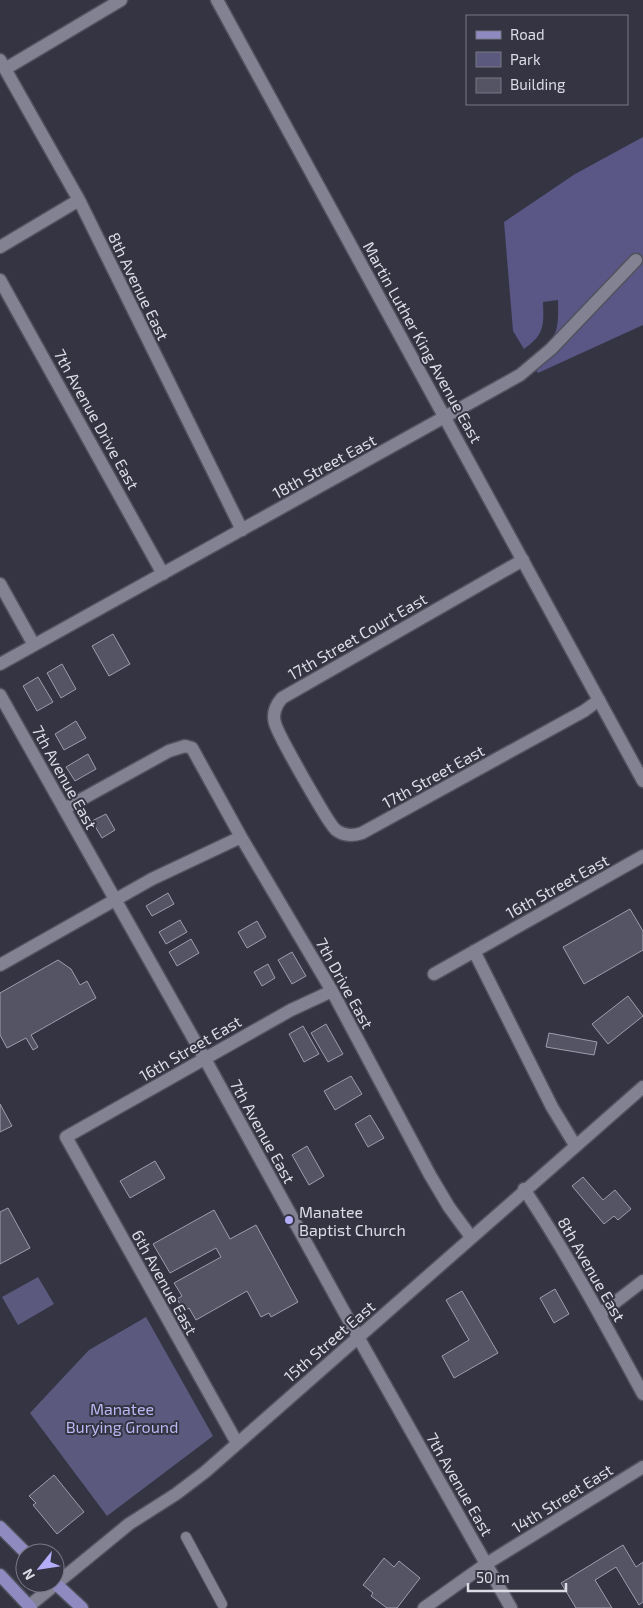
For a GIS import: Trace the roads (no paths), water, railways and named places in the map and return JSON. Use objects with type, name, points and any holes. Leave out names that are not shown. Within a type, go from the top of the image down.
[{"type":"main road","points":[[0,1527],[16,1543]]},
{"type":"main road","points":[[0,1575],[29,1607]]},
{"type":"main road","points":[[65,1593],[82,1608]]},
{"type":"street","points":[[2,64],[121,0]]},
{"type":"street","name":"Martin Luther King Avenue East","points":[[217,0],[643,780]]},
{"type":"street","name":"8th Avenue East","points":[[2,64],[79,200],[242,530]]},
{"type":"street","points":[[0,246],[79,200]]},
{"type":"street","name":"18th Street East","points":[[0,664],[520,375],[551,349],[636,260]]},
{"type":"street","name":"7th Avenue Drive East","points":[[0,280],[163,574]]},
{"type":"street","name":"17th Street Court East","points":[[302,775],[275,724],[274,713],[282,698],[523,560]]},
{"type":"street","points":[[0,584],[34,645]]},
{"type":"street","name":"7th Avenue East","points":[[0,695],[511,1608]]},
{"type":"street","name":"17th Street East","points":[[302,775],[334,828],[353,836],[362,833],[550,730],[584,711],[599,700]]},
{"type":"street","name":"7th Drive East","points":[[64,809],[168,751],[189,746],[198,754],[241,837],[332,991],[430,1175],[449,1208],[471,1237]]},
{"type":"street","points":[[0,965],[115,902],[152,879],[241,837]]},
{"type":"street","name":"16th Street East","points":[[434,974],[643,856]]},
{"type":"street","points":[[474,951],[552,1107],[575,1145]]},
{"type":"street","name":"16th Street East","points":[[66,1137],[291,1010],[332,991]]},
{"type":"street","name":"15th Street East","points":[[65,1576],[129,1524],[188,1486],[524,1189],[643,1087]]},
{"type":"street","name":"6th Avenue East","points":[[66,1137],[237,1444]]},
{"type":"street","name":"8th Avenue East","points":[[524,1189],[546,1222],[600,1314],[643,1394]]},
{"type":"street","points":[[600,1314],[643,1281]]},
{"type":"street","name":"14th Street East","points":[[424,1608],[486,1564],[643,1466]]},
{"type":"street","points":[[186,1538],[222,1604]]},
{"type":"street","name":"15th Street East","points":[[29,1607],[45,1593]]},
{"type":"place","name":"Manatee Baptist Church","points":[[289,1220]]},
{"type":"park label","name":"Manatee Burying Ground","points":[[122,1417]]}]
